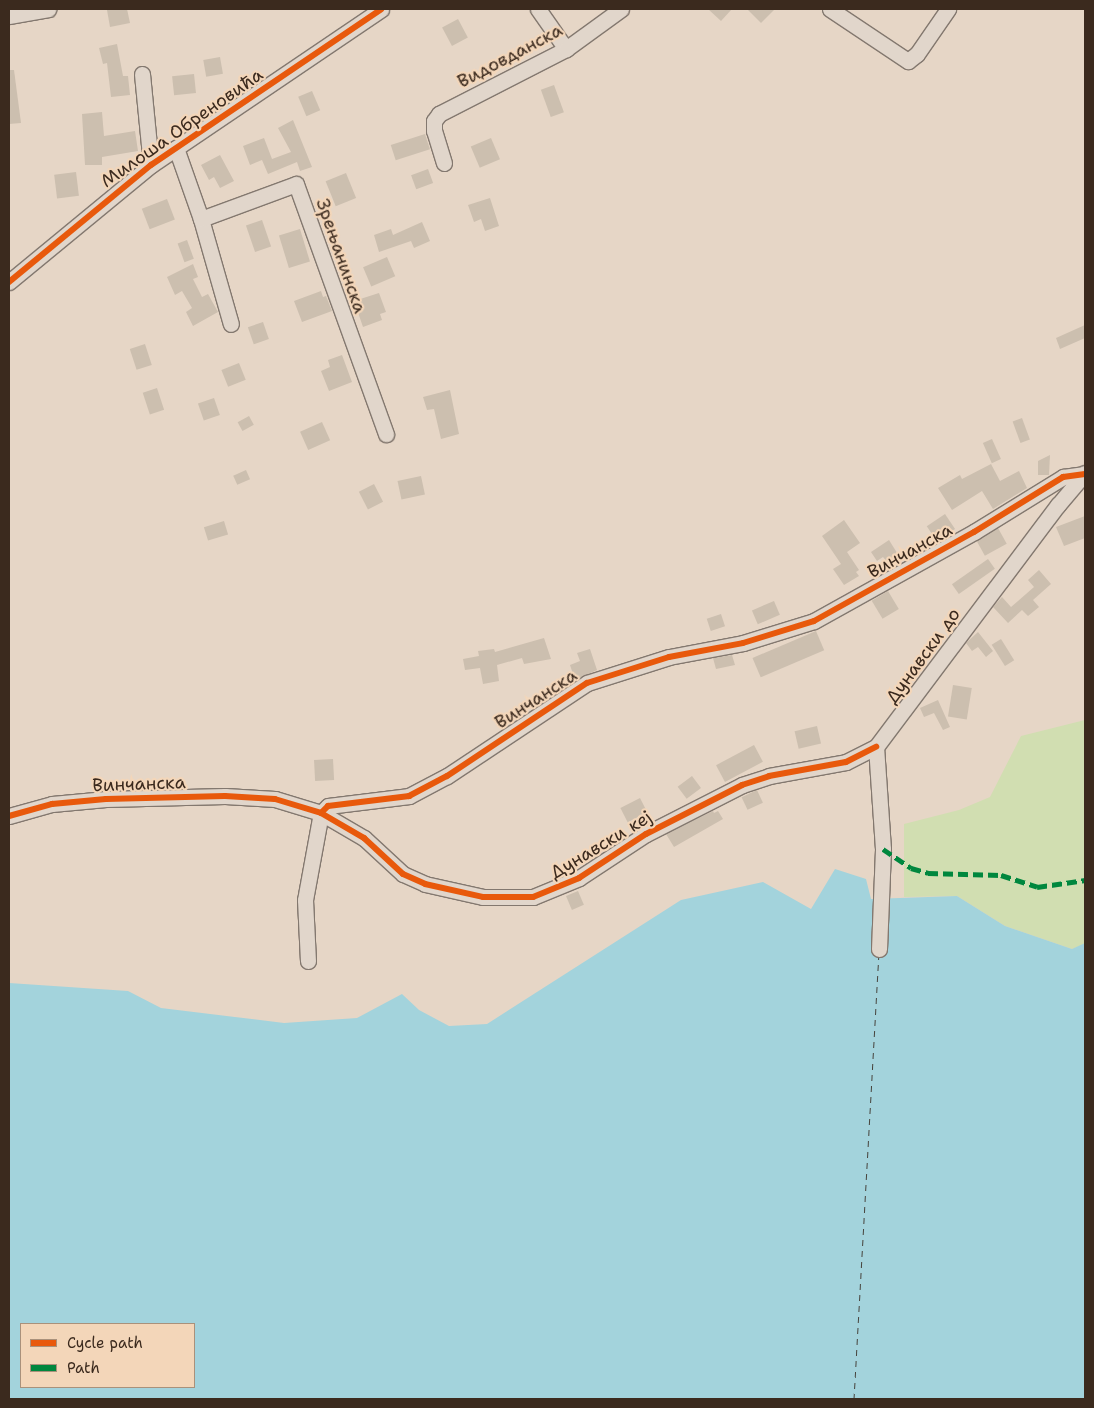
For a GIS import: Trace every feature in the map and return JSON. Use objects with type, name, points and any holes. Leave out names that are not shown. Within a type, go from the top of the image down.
[{"type":"street","points":[[9,16],[48,9]]},
{"type":"street","name":"Милоша Обреновића","points":[[9,282],[152,165],[381,9]]},
{"type":"street","points":[[538,9],[566,49]]},
{"type":"street","name":"Видовданска","points":[[444,163],[434,132],[434,121],[439,114],[566,49],[621,9]]},
{"type":"street","points":[[830,9],[908,60],[917,54],[948,9]]},
{"type":"street","points":[[142,74],[152,165]]},
{"type":"street","points":[[176,148],[201,219],[231,324]]},
{"type":"street","name":"Зрењанинска","points":[[201,219],[296,184],[386,434]]},
{"type":"street","name":"Дунавски до","points":[[876,747],[1058,505],[1085,474]]},
{"type":"street","name":"Винчанска","points":[[9,816],[33,808],[72,801],[225,796],[275,799],[321,813],[328,806],[392,800],[409,796],[447,776],[587,683],[669,657],[743,643],[814,621],[974,532],[1063,477],[1085,474]]},
{"type":"street","points":[[876,747],[883,850],[879,949]]},
{"type":"street","name":"Дунавски кеј","points":[[321,813],[364,838],[403,874],[425,884],[483,897],[533,898],[579,878],[646,834],[742,784],[769,776],[846,762],[876,747]]},
{"type":"street","points":[[308,960],[305,900],[321,813]]},
{"type":"green space","points":[[1085,720],[1085,944],[1072,949],[1005,926],[957,896],[904,897],[904,824],[959,810],[990,797],[1021,736]]},
{"type":"water","points":[[835,869],[866,879],[871,899],[957,896],[1005,926],[1072,949],[1085,943],[1085,1399],[9,1399],[9,983],[128,991],[161,1008],[284,1023],[357,1018],[402,994],[419,1010],[449,1026],[487,1024],[681,900],[763,882],[811,909]]},
{"type":"building","points":[[127,9],[130,23],[110,27],[107,10]]},
{"type":"building","points":[[708,9],[732,9],[721,21]]},
{"type":"building","points":[[747,9],[775,9],[761,23]]},
{"type":"building","points":[[458,19],[468,38],[452,46],[442,27]]},
{"type":"building","points":[[117,44],[123,76],[128,76],[130,95],[111,97],[107,63],[103,64],[99,48]]},
{"type":"building","points":[[220,57],[223,74],[206,77],[203,60]]},
{"type":"building","points":[[9,70],[14,70],[21,123],[9,124]]},
{"type":"building","points":[[194,74],[196,93],[174,95],[172,76]]},
{"type":"building","points":[[554,85],[564,112],[551,117],[541,90]]},
{"type":"building","points":[[312,91],[320,110],[306,116],[298,97]]},
{"type":"building","points":[[102,112],[104,136],[135,131],[138,151],[102,157],[102,165],[85,165],[82,114]]},
{"type":"building","points":[[293,120],[312,167],[300,171],[297,162],[268,174],[262,160],[250,165],[243,146],[264,138],[272,159],[291,152],[278,128]]},
{"type":"building","points":[[425,134],[430,149],[396,160],[391,145]]},
{"type":"building","points":[[491,138],[500,159],[480,168],[471,147]]},
{"type":"building","points":[[220,155],[234,181],[220,188],[214,177],[209,180],[201,165]]},
{"type":"building","points":[[428,169],[433,183],[416,189],[411,175]]},
{"type":"building","points":[[76,172],[79,196],[57,199],[54,175]]},
{"type":"building","points":[[346,173],[356,198],[336,206],[326,181]]},
{"type":"building","points":[[490,198],[499,226],[485,231],[481,219],[474,222],[468,205]]},
{"type":"building","points":[[167,199],[175,220],[150,229],[142,209]]},
{"type":"building","points":[[262,220],[271,246],[255,252],[246,226]]},
{"type":"building","points":[[422,222],[430,241],[414,248],[411,241],[379,252],[374,235],[391,229],[393,235]]},
{"type":"building","points":[[300,229],[310,262],[289,268],[279,235]]},
{"type":"building","points":[[187,240],[194,259],[184,262],[178,243]]},
{"type":"building","points":[[387,257],[395,276],[371,286],[363,267]]},
{"type":"building","points":[[193,264],[198,277],[193,279],[202,297],[208,294],[218,312],[193,326],[186,312],[192,308],[182,291],[175,295],[167,277]]},
{"type":"building","points":[[321,291],[323,297],[326,296],[332,311],[302,322],[294,301]]},
{"type":"building","points":[[379,293],[386,312],[380,314],[382,320],[363,327],[354,301]]},
{"type":"building","points":[[263,322],[269,339],[254,344],[248,327]]},
{"type":"building","points":[[1085,325],[1085,338],[1060,349],[1056,338]]},
{"type":"building","points":[[145,344],[152,365],[137,370],[130,349]]},
{"type":"building","points":[[342,355],[352,382],[329,391],[321,371],[330,367],[328,360]]},
{"type":"building","points":[[239,363],[246,380],[228,387],[221,370]]},
{"type":"building","points":[[157,388],[164,410],[150,415],[143,393]]},
{"type":"building","points":[[450,390],[459,434],[441,439],[434,409],[427,410],[423,397]]},
{"type":"building","points":[[214,398],[220,415],[204,421],[198,404]]},
{"type":"building","points":[[249,416],[254,425],[242,431],[238,422]]},
{"type":"building","points":[[1022,418],[1030,440],[1020,443],[1013,421]]},
{"type":"building","points":[[322,422],[330,440],[308,450],[300,432]]},
{"type":"building","points":[[992,439],[1001,459],[992,463],[983,443]]},
{"type":"building","points":[[1050,455],[1049,475],[1038,475],[1038,461]]},
{"type":"building","points":[[991,464],[1000,481],[1019,471],[1027,488],[993,509],[982,491],[952,510],[938,488],[960,475],[962,479]]},
{"type":"building","points":[[246,470],[250,479],[237,485],[233,476]]},
{"type":"building","points":[[421,476],[425,495],[401,500],[398,481]]},
{"type":"building","points":[[374,484],[383,502],[368,510],[359,492]]},
{"type":"building","points":[[945,514],[955,529],[937,541],[927,526]]},
{"type":"building","points":[[1085,516],[1085,538],[1064,546],[1056,527]]},
{"type":"building","points":[[844,520],[860,543],[847,552],[859,570],[856,572],[859,576],[844,585],[833,569],[841,564],[822,536]]},
{"type":"building","points":[[224,521],[228,534],[208,541],[204,527]]},
{"type":"building","points":[[998,528],[1007,544],[985,556],[976,540]]},
{"type":"building","points":[[889,540],[899,556],[888,563],[883,557],[877,561],[871,552]]},
{"type":"building","points":[[988,559],[995,569],[959,594],[952,584]]},
{"type":"building","points":[[1039,570],[1051,584],[1033,600],[1039,607],[1028,616],[1022,610],[1008,623],[993,607],[1002,597],[1011,607],[1034,587],[1028,580]]},
{"type":"building","points":[[888,591],[899,609],[883,619],[872,601]]},
{"type":"building","points":[[774,601],[780,615],[758,624],[752,610]]},
{"type":"building","points":[[721,614],[725,626],[711,631],[707,619]]},
{"type":"building","points":[[816,631],[824,650],[761,677],[752,658]]},
{"type":"building","points":[[978,632],[993,651],[986,657],[978,647],[972,651],[966,643]]},
{"type":"building","points":[[544,638],[551,659],[524,664],[522,658],[497,665],[499,681],[483,684],[480,668],[465,670],[463,659],[479,656],[478,651],[494,649],[495,652]]},
{"type":"building","points":[[1001,639],[1014,660],[1005,666],[992,645]]},
{"type":"building","points":[[590,649],[597,670],[575,680],[570,665],[580,661],[577,653]]},
{"type":"building","points":[[732,655],[735,665],[716,669],[713,658]]},
{"type":"building","points":[[953,685],[972,688],[967,720],[948,717]]},
{"type":"building","points":[[938,700],[950,727],[943,730],[934,713],[924,717],[920,708]]},
{"type":"building","points":[[817,726],[821,744],[799,749],[795,731]]},
{"type":"building","points":[[754,745],[763,762],[725,782],[716,765]]},
{"type":"building","points":[[333,759],[334,780],[315,781],[314,760]]},
{"type":"building","points":[[692,776],[701,788],[687,799],[678,787]]},
{"type":"building","points":[[757,790],[763,803],[748,810],[742,797]]},
{"type":"building","points":[[640,798],[647,812],[628,822],[620,808]]},
{"type":"building","points":[[713,811],[714,813],[718,811],[723,819],[674,847],[666,834]]},
{"type":"building","points":[[578,891],[584,905],[572,910],[566,896]]},
{"type":"ferry route","points":[[854,1399],[879,955]]},
{"type":"marked path","points":[[883,849],[911,868],[928,873],[1001,875],[1037,887],[1085,880]]},
{"type":"cycle path","points":[[9,282],[151,165],[381,9]]},
{"type":"cycle path","points":[[321,813],[328,806],[409,796],[447,776],[587,683],[669,657],[743,643],[814,621],[974,532],[1063,477],[1085,474]]},
{"type":"cycle path","points":[[9,816],[52,804],[106,799],[225,796],[275,799],[321,813],[364,838],[403,874],[425,884],[483,897],[533,897],[579,878],[646,834],[742,785],[769,776],[846,762],[876,747]]}]
